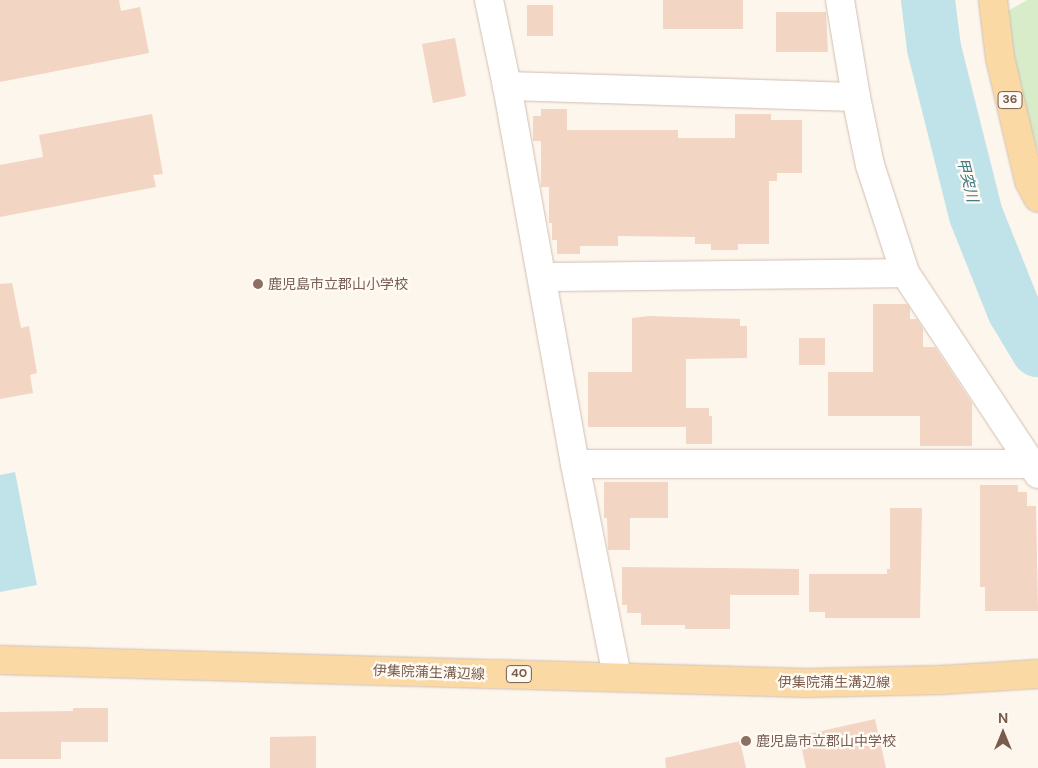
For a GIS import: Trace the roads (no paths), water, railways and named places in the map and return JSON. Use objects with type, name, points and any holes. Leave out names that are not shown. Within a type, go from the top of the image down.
[{"type":"main road","name":"36","points":[[993,0],[1000,58],[1029,181],[1038,198]]},
{"type":"main road","name":"伊集院蒲生溝辺線","points":[[0,660],[807,683],[942,680],[1038,674]]},
{"type":"street","points":[[489,0],[543,277],[575,464],[616,677]]},
{"type":"street","points":[[840,0],[856,98],[870,165],[905,273],[1035,469]]},
{"type":"street","points":[[507,86],[856,98]]},
{"type":"street","points":[[543,277],[905,273]]},
{"type":"street","points":[[575,464],[1035,469]]},
{"type":"water","points":[[15,472],[37,585],[0,592],[0,475]]},
{"type":"waterway","name":"甲突川","points":[[928,0],[934,48],[976,215],[1014,310],[1038,350]]},
{"type":"place","name":"鹿児島市立郡山小学校","points":[[258,284]]},
{"type":"place","name":"鹿児島市立郡山中学校","points":[[746,741]]}]
